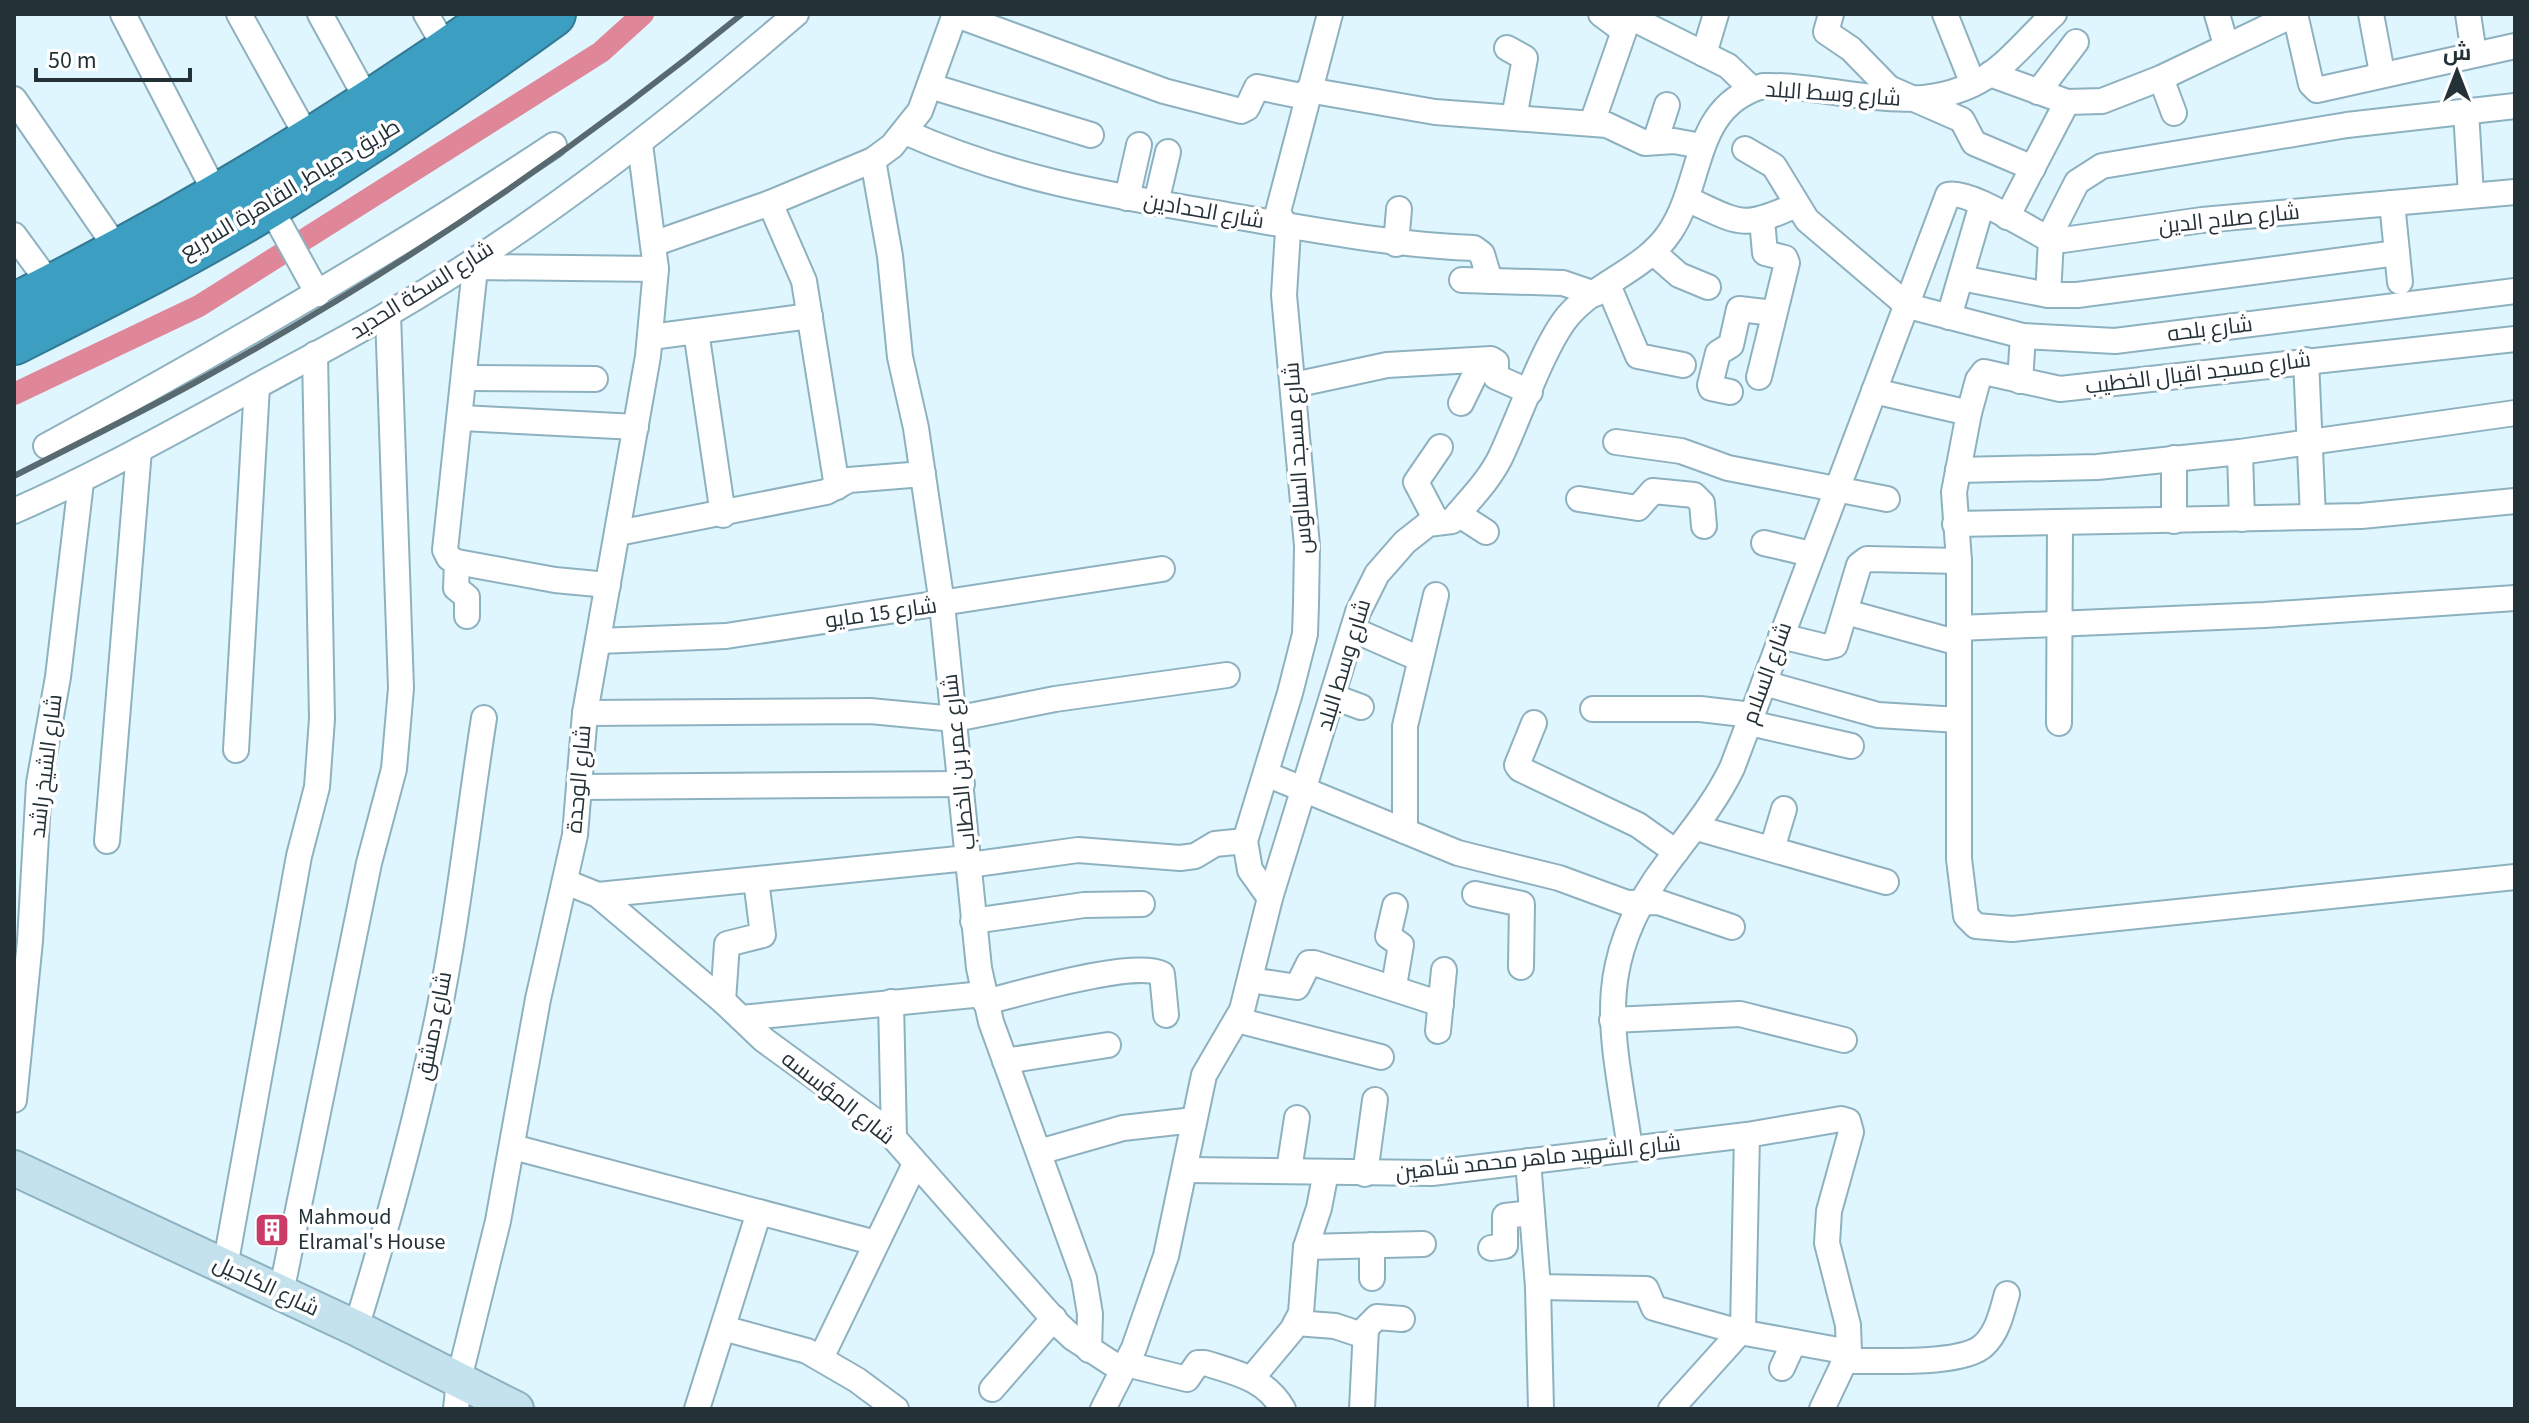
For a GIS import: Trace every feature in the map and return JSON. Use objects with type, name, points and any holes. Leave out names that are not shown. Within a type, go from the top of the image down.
[{"type":"highway","name":"طريق دمياط, القاهرة السريع","points":[[14,342],[140,279],[269,205],[422,108],[553,14]]},
{"type":"highway","name":"طريق دمياط, القاهرة السريع","points":[[33,297],[218,198],[370,105],[498,15]]},
{"type":"street","points":[[123,14],[218,198]]},
{"type":"street","points":[[239,14],[310,142]]},
{"type":"street","points":[[320,14],[370,105]]},
{"type":"street","points":[[426,14],[448,52]]},
{"type":"street","name":"شارع السكة الحديد","points":[[14,511],[81,482],[476,263],[640,144],[796,14]]},
{"type":"street","points":[[653,244],[770,203],[873,160],[905,132],[930,86],[955,14],[1164,91],[1241,111],[1247,108],[1257,87],[1435,112],[1592,123],[1615,128],[1636,140],[1701,146]]},
{"type":"street","name":"شارع مسجد السالوس","points":[[1245,841],[1305,634],[1307,546],[1293,426],[1294,385],[1284,295],[1287,225],[1278,212],[1330,14]]},
{"type":"street","points":[[1601,14],[1629,20],[1704,54],[1733,70],[1752,89]]},
{"type":"street","points":[[1704,54],[1716,14]]},
{"type":"street","points":[[1831,14],[1825,26],[1828,35],[1851,49],[1889,88],[1962,120],[1974,143],[2033,168]]},
{"type":"street","points":[[1945,14],[1982,79],[2067,102],[2117,98],[2295,14],[2311,84],[2317,90],[2382,73],[2515,46]]},
{"type":"street","points":[[1982,79],[2054,14]]},
{"type":"street","points":[[2217,14],[2226,45]]},
{"type":"street","points":[[2371,14],[2382,73]]},
{"type":"street","points":[[2468,14],[2474,54]]},
{"type":"street","points":[[1592,123],[1629,20]]},
{"type":"street","points":[[2038,92],[2076,42]]},
{"type":"street","points":[[1507,48],[1525,58],[1514,118]]},
{"type":"street","points":[[2161,78],[2174,113]]},
{"type":"street","name":"شارع وسط البلد","points":[[1103,1409],[1124,1367],[1166,1256],[1204,1075],[1237,1020],[1270,898],[1366,592],[1384,566],[1424,526],[1447,518],[1498,462],[1561,325],[1601,290],[1654,253],[1671,230],[1687,199],[1701,146],[1712,121],[1723,109],[1752,89],[1774,86],[1913,99],[1940,96],[1982,79]]},
{"type":"street","points":[[930,86],[1091,135]]},
{"type":"street","points":[[14,99],[120,253]]},
{"type":"street","points":[[2007,217],[2067,102]]},
{"type":"street","points":[[1655,142],[1667,105]]},
{"type":"street","points":[[2058,340],[2050,239],[2077,182],[2102,166],[2347,125],[2515,106]]},
{"type":"street","points":[[2466,111],[2471,195]]},
{"type":"street","name":"شارع الحدادين","points":[[905,132],[967,159],[1015,174],[1156,203],[1247,230],[1287,225],[1396,244],[1477,249],[1490,281]]},
{"type":"street","name":"شارع الوحدة","points":[[457,1394],[513,1147],[538,999],[566,882],[580,787],[585,713],[651,337],[656,269],[640,144]]},
{"type":"street","points":[[46,446],[318,294],[430,227],[554,145]]},
{"type":"street","points":[[1127,198],[1139,145]]},
{"type":"street","points":[[1745,149],[1774,166],[1807,220],[1908,306]]},
{"type":"street","points":[[1156,203],[1168,152]]},
{"type":"street","name":"شارع عمر بن الخطاب","points":[[873,160],[891,269],[900,357],[923,474],[942,604],[973,921],[984,998],[1084,1278],[1090,1314],[1089,1350]]},
{"type":"street","name":"شارع صلاح الدين","points":[[2050,239],[2202,220],[2515,192]]},
{"type":"street","name":"شارع السلام","points":[[1630,1149],[1612,1020],[1616,962],[1629,925],[1676,852],[1719,796],[1908,306],[1946,198],[1954,193],[1982,204]]},
{"type":"street","points":[[1687,199],[1738,222],[1762,220],[1796,205]]},
{"type":"street","points":[[770,203],[801,273],[837,487]]},
{"type":"street","points":[[2392,203],[2400,282]]},
{"type":"street","points":[[1949,317],[1982,204],[2050,239]]},
{"type":"street","points":[[269,205],[318,294]]},
{"type":"street","points":[[1396,244],[1399,209]]},
{"type":"street","points":[[1759,377],[1787,260],[1765,253],[1762,220]]},
{"type":"street","points":[[14,235],[33,297]]},
{"type":"street","points":[[1654,253],[1679,275],[1708,287]]},
{"type":"street","points":[[1961,278],[2054,295],[2236,277],[2397,253]]},
{"type":"street","points":[[608,585],[542,578],[449,558],[445,541],[462,418],[476,263],[656,269]]},
{"type":"street","points":[[1462,280],[1563,283],[1601,290],[1638,356],[1683,365]]},
{"type":"street","name":"شارع بلحه","points":[[1908,306],[2023,336],[2115,341],[2515,291]]},
{"type":"street","points":[[1730,392],[1713,389],[1710,385],[1718,353],[1731,345],[1739,309],[1774,313]]},
{"type":"street","points":[[281,1293],[369,863],[394,769],[401,688],[388,314]]},
{"type":"street","points":[[651,337],[810,316]]},
{"type":"street","points":[[696,331],[723,515]]},
{"type":"street","points":[[2020,381],[2023,336]]},
{"type":"street","name":"شارع مسجد اقبال الخطيب","points":[[2515,339],[2306,360],[2169,379],[2123,379],[2074,388],[2049,388],[1984,372],[1978,380],[1969,413],[1958,470],[1955,524],[1959,561],[1959,859],[1966,916],[1976,926],[2012,929],[2515,877]]},
{"type":"street","points":[[225,1267],[297,869],[319,767],[322,719],[315,354]]},
{"type":"street","points":[[1461,403],[1482,360]]},
{"type":"street","points":[[1294,385],[1387,365],[1494,360],[1496,377],[1530,392]]},
{"type":"street","points":[[2306,360],[2313,517]]},
{"type":"street","points":[[465,378],[595,379]]},
{"type":"street","points":[[236,750],[257,386]]},
{"type":"street","points":[[1874,391],[1969,413]]},
{"type":"street","points":[[1958,470],[2083,468],[2240,452],[2515,413]]},
{"type":"street","points":[[462,418],[636,427]]},
{"type":"street","points":[[1616,442],[1681,451],[1728,468],[1887,499]]},
{"type":"street","points":[[1440,447],[1416,482],[1447,518],[1486,532]]},
{"type":"street","points":[[107,841],[139,450]]},
{"type":"street","points":[[2240,452],[2242,519]]},
{"type":"street","points":[[2174,458],[2174,521]]},
{"type":"street","points":[[1704,526],[1702,503],[1698,497],[1706,460]]},
{"type":"street","points":[[618,533],[723,515],[837,487],[849,480],[923,474]]},
{"type":"street","name":"شارع الشيخ راشد","points":[[14,1100],[30,941],[39,783],[58,677],[81,482]]},
{"type":"street","points":[[1579,499],[1638,508],[1653,491],[1698,497]]},
{"type":"street","points":[[1955,524],[2313,517],[2515,501]]},
{"type":"street","points":[[2059,723],[2062,622],[2060,523]]},
{"type":"street","points":[[1764,543],[1811,554]]},
{"type":"street","points":[[1781,636],[1832,647],[1838,640],[1859,565],[1867,559],[1959,561]]},
{"type":"street","points":[[457,562],[456,588],[467,597],[467,616]]},
{"type":"street","name":"شارع 15 مايو","points":[[598,641],[726,636],[1162,569]]},
{"type":"street","points":[[1405,831],[1403,741],[1436,595]]},
{"type":"street","points":[[1846,612],[1959,636],[2062,622],[2279,614],[2515,598]]},
{"type":"street","points":[[1354,630],[1420,659]]},
{"type":"street","points":[[585,713],[870,711],[955,719],[1055,699],[1227,675]]},
{"type":"street","points":[[1764,683],[1885,717],[1959,720]]},
{"type":"street","points":[[1334,697],[1361,707]]},
{"type":"street","points":[[1593,709],[1700,709],[1751,719],[1851,746]]},
{"type":"street","name":"شارع دمشق","points":[[356,1328],[407,1151],[432,1043],[464,861],[484,718]]},
{"type":"street","points":[[1534,723],[1518,755],[1520,769],[1638,825],[1676,852]]},
{"type":"street","points":[[1266,774],[1458,853],[1531,871],[1627,903],[1658,902],[1732,927]]},
{"type":"street","points":[[580,787],[962,784]]},
{"type":"street","points":[[1772,849],[1784,809]]},
{"type":"street","points":[[1697,828],[1886,882]]},
{"type":"street","points":[[598,895],[1078,850],[1180,858],[1195,856],[1215,844],[1245,841],[1250,870],[1270,898]]},
{"type":"street","points":[[1521,967],[1522,904],[1531,871]]},
{"type":"street","points":[[723,1001],[727,944],[758,939],[763,935],[756,880]]},
{"type":"street","name":"شارع المؤسسه","points":[[566,882],[598,895],[723,1001],[764,1040],[894,1137],[1054,1318],[1089,1350],[1124,1367],[1187,1379],[1201,1362],[1252,1378]]},
{"type":"street","points":[[1475,894],[1522,904]]},
{"type":"street","points":[[973,921],[1084,905],[1142,904]]},
{"type":"street","points":[[1394,986],[1401,945],[1388,936],[1395,906]]},
{"type":"street","points":[[1250,980],[1297,987],[1309,963],[1314,963],[1394,986],[1441,1004]]},
{"type":"street","points":[[741,1018],[891,1002],[984,998],[1089,976],[1151,970],[1162,974],[1164,979],[1166,1015]]},
{"type":"street","points":[[1438,1031],[1444,970]]},
{"type":"street","points":[[891,1002],[894,1137]]},
{"type":"street","points":[[1612,1020],[1740,1014],[1844,1040]]},
{"type":"street","points":[[1237,1020],[1381,1057]]},
{"type":"street","points":[[1005,1061],[1108,1045]]},
{"type":"street","points":[[1365,1174],[1375,1100]]},
{"type":"street","points":[[1289,1170],[1297,1118]]},
{"type":"street","name":"شارع الشهيد ماهر محمد شاهين","points":[[1186,1170],[1432,1173],[1747,1135],[1841,1119],[1848,1121],[1851,1132],[1829,1211],[1827,1243],[1848,1325],[1849,1356]]},
{"type":"street","points":[[1039,1152],[1123,1128],[1194,1120]]},
{"type":"street","points":[[1671,1409],[1744,1324],[1747,1135]]},
{"type":"street","points":[[513,1147],[876,1243]]},
{"type":"street","points":[[1528,1161],[1538,1287],[1541,1409]]},
{"type":"street","points":[[821,1358],[915,1164]]},
{"type":"street","name":"شارع الكاحيل","points":[[14,1168],[356,1328],[457,1394],[516,1409]]},
{"type":"street","points":[[1283,1409],[1271,1392],[1252,1378],[1296,1323],[1304,1301],[1306,1247],[1319,1208],[1326,1172]]},
{"type":"street","points":[[697,1409],[759,1212]]},
{"type":"street","points":[[1491,1248],[1505,1246],[1505,1216],[1532,1213]]},
{"type":"street","points":[[1306,1247],[1423,1244]]},
{"type":"street","points":[[1372,1245],[1372,1278]]},
{"type":"street","points":[[1538,1287],[1646,1289],[1654,1308],[1740,1332],[1849,1356],[1960,1357],[1983,1347],[1996,1329],[2007,1294]]},
{"type":"street","points":[[1362,1409],[1365,1336],[1370,1322],[1377,1317],[1402,1319]]},
{"type":"street","points":[[992,1389],[1054,1318]]},
{"type":"street","points":[[1296,1323],[1335,1326],[1365,1336]]},
{"type":"street","points":[[723,1328],[789,1344],[821,1358],[896,1409]]},
{"type":"street","points":[[1782,1368],[1794,1342]]},
{"type":"street","points":[[1822,1409],[1849,1356]]},
{"type":"waterway","points":[[14,394],[199,306],[601,52],[643,14]]},
{"type":"railway","points":[[14,476],[196,382],[409,256],[545,164],[742,14]]},
{"type":"place","name":"Mahmoud Elramal's House","points":[[272,1230]]}]
